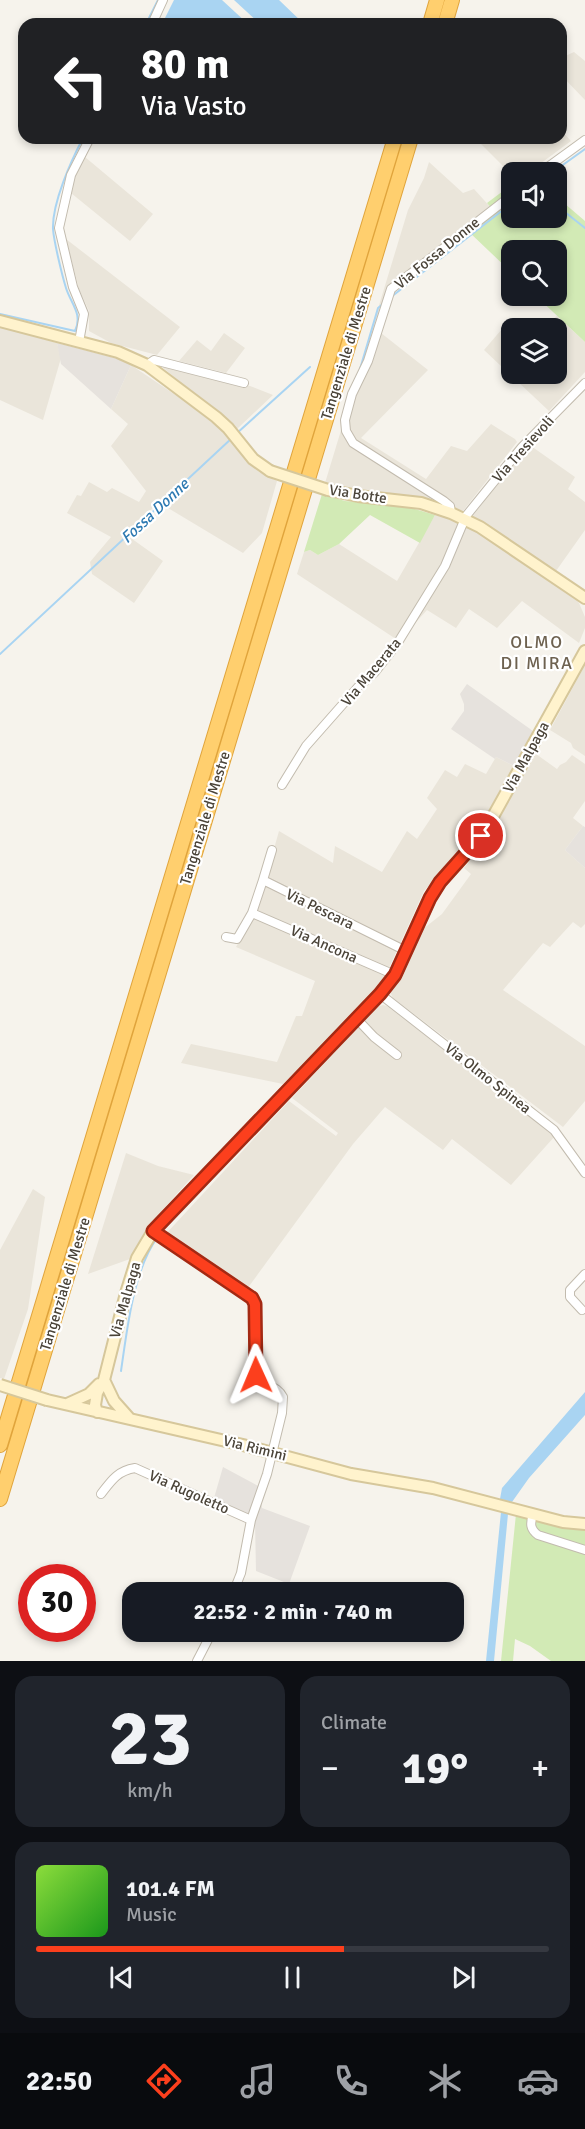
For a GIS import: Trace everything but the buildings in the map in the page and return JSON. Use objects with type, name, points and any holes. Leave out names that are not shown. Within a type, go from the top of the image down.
[{"type":"highway","points":[[432,18],[437,0]]},
{"type":"highway","points":[[447,18],[452,0]]},
{"type":"highway","name":"Tangenziale di Mestre","points":[[0,1445],[393,144]]},
{"type":"highway","name":"Tangenziale di Mestre","points":[[0,1499],[409,144]]},
{"type":"street","points":[[155,18],[163,0]]},
{"type":"street","points":[[555,162],[585,140]]},
{"type":"street","points":[[79,342],[84,314],[73,287],[59,228],[71,175],[87,144]]},
{"type":"street","name":"Via Fossa Donne","points":[[451,513],[450,506],[361,449],[348,438],[345,420],[352,394],[365,369],[385,310],[388,294],[394,285],[501,203]]},
{"type":"street","name":"Via Botte","points":[[0,321],[128,356],[147,365],[197,402],[234,435],[253,459],[270,471],[328,490],[421,503],[451,513],[480,527],[585,598]]},
{"type":"street","name":"Via Botte","points":[[147,365],[154,360],[244,383]]},
{"type":"street","name":"Via Tresievoli","points":[[465,519],[522,447],[585,382]]},
{"type":"street","name":"Via Macerata","points":[[282,785],[306,746],[358,687],[375,672],[397,644],[445,566],[465,519]]},
{"type":"street","name":"Via Malpaga","points":[[99,1413],[95,1407],[96,1398],[104,1380],[137,1258],[395,975],[430,898],[440,882],[479,840],[486,829],[585,652]]},
{"type":"street","points":[[226,937],[237,939],[252,913],[272,850]]},
{"type":"street","name":"Via Pescara","points":[[263,880],[406,951]]},
{"type":"street","name":"Via Ancona","points":[[252,913],[395,975]]},
{"type":"street","name":"Via Olmo Spinea","points":[[380,994],[554,1130],[585,1173]]},
{"type":"street","points":[[356,1018],[374,1037],[397,1055]]},
{"type":"street","points":[[157,1234],[252,1298],[255,1304],[256,1375],[283,1397],[282,1413],[267,1473],[251,1520],[237,1582]]},
{"type":"street","points":[[582,1310],[570,1297],[570,1290],[585,1274]]},
{"type":"street","points":[[67,1404],[89,1394],[104,1380],[114,1401],[131,1420]]},
{"type":"street","name":"Via Rimini","points":[[0,1385],[47,1400],[272,1452],[351,1474],[433,1488],[563,1522],[585,1524]]},
{"type":"street","name":"Via Rugoletto","points":[[101,1494],[114,1476],[123,1470],[135,1468],[251,1520]]},
{"type":"street","points":[[533,1514],[530,1523],[538,1535],[585,1550]]},
{"type":"street","points":[[197,1661],[207,1642]]},
{"type":"shaded area","points":[[574,52],[585,61],[585,100],[567,81],[567,55]]},
{"type":"shaded area","points":[[481,144],[567,144],[543,162],[501,162],[501,164]]},
{"type":"shaded area","points":[[85,157],[153,214],[130,241],[71,193],[74,179]]},
{"type":"shaded area","points":[[429,162],[463,193],[474,189],[493,210],[394,288],[381,333],[428,370],[361,438],[426,479],[451,446],[467,451],[491,424],[515,439],[517,442],[463,511],[410,496],[348,490],[325,483],[408,210],[424,178]]},
{"type":"shaded area","points":[[66,239],[180,327],[157,355],[111,343],[89,331],[89,311],[79,289]]},
{"type":"shaded area","points":[[567,325],[585,342],[585,372],[549,411],[520,384],[567,384]]},
{"type":"shaded area","points":[[0,327],[57,343],[61,358],[43,420],[0,400]]},
{"type":"shaded area","points":[[501,330],[501,366],[484,350]]},
{"type":"shaded area","points":[[224,333],[245,348],[226,373],[179,361],[197,340],[211,351]]},
{"type":"shaded area","points":[[57,343],[126,361],[131,365],[111,409],[61,364]]},
{"type":"shaded area","points":[[131,365],[211,419],[227,433],[251,465],[277,481],[262,533],[243,553],[158,502],[128,536],[163,561],[134,603],[92,574],[90,562],[111,537],[67,513],[77,495],[81,496],[89,482],[107,492],[112,488],[139,502],[146,491],[111,446],[128,424],[111,409]]},
{"type":"shaded area","points":[[161,366],[250,386],[273,395],[237,429]]},
{"type":"shaded area","points":[[531,446],[575,477],[568,489],[585,502],[585,530],[556,571],[472,517]]},
{"type":"shaded area","points":[[435,515],[462,522],[574,596],[585,617],[585,628],[579,643],[522,601],[497,628],[469,609],[456,628],[427,610],[399,641],[297,574],[304,552],[310,550],[318,555],[339,544],[397,581]]},
{"type":"shaded area","points":[[585,665],[585,756],[573,748],[571,743],[550,730]]},
{"type":"shaded area","points":[[467,684],[533,731],[514,766],[496,757],[495,759],[451,729],[464,711],[460,694]]},
{"type":"shaded area","points":[[536,754],[557,769],[572,755],[585,764],[585,801],[573,818],[583,826],[565,850],[585,868],[585,924],[581,928],[573,922],[550,947],[543,943],[503,990],[585,1046],[585,1101],[563,1127],[393,998],[390,992],[402,978],[423,929],[442,914],[471,874],[464,868],[494,831],[492,829]]},
{"type":"shaded area","points":[[496,757],[514,766],[477,831],[424,891],[388,970],[376,990],[353,1016],[283,1084],[181,1063],[191,1044],[277,1062],[296,1016],[302,1016],[315,981],[236,947],[257,909],[279,831],[333,863],[335,846],[382,872],[407,831],[417,839],[437,809],[427,798],[445,770],[457,777],[465,764],[486,774]]},
{"type":"shaded area","points":[[583,826],[585,827],[585,868],[565,850]]},
{"type":"shaded area","points":[[383,1005],[555,1136],[511,1185],[452,1139],[443,1150],[385,1107],[353,1144],[247,1289],[163,1237],[289,1101],[336,1136],[338,1133],[292,1098],[377,1007]]},
{"type":"shaded area","points":[[126,1153],[158,1166],[194,1175],[147,1227],[130,1259],[88,1274]]},
{"type":"shaded area","points":[[33,1189],[45,1197],[28,1309],[4,1379],[0,1378],[0,1250]]},
{"type":"shaded area","points":[[223,1467],[260,1487],[262,1508],[310,1526],[290,1582],[256,1571],[255,1522],[214,1498]]},
{"type":"green space","points":[[501,192],[501,228],[567,228],[567,206],[585,221],[585,342],[567,325],[567,318],[559,318],[547,306],[567,306],[567,240],[501,240],[501,262],[468,231],[493,210],[487,203]]},
{"type":"green space","points":[[322,494],[345,501],[408,507],[435,515],[420,543],[370,515],[339,544],[318,555],[310,550],[304,552]]},
{"type":"green space","points":[[516,1514],[585,1528],[585,1661],[551,1661],[530,1646],[515,1639],[513,1661],[501,1661]]},
{"type":"water","points":[[174,0],[222,0],[242,18],[165,18]]},
{"type":"water","points":[[234,0],[279,0],[298,18],[254,18]]},
{"type":"water","points":[[585,1392],[585,1415],[529,1478],[512,1502],[500,1499],[502,1488]]},
{"type":"water","points":[[501,1512],[508,1514],[494,1661],[486,1661]]},
{"type":"waterway","points":[[149,18],[158,0]]},
{"type":"waterway","points":[[0,314],[75,331],[77,314],[64,282],[53,229],[59,195],[80,144]]},
{"type":"waterway","name":"Fossa Donne","points":[[567,162],[585,149]]},
{"type":"waterway","name":"Fossa Donne","points":[[391,297],[501,212]]},
{"type":"waterway","points":[[567,214],[585,228]]},
{"type":"waterway","name":"Fossa Donne","points":[[360,369],[378,308],[384,303]]},
{"type":"waterway","name":"Fossa Donne","points":[[236,434],[310,367]]},
{"type":"waterway","name":"Fossa Donne","points":[[0,654],[232,438]]},
{"type":"waterway","points":[[160,1233],[238,1150]]},
{"type":"waterway","points":[[121,1371],[137,1284],[142,1267],[157,1238]]},
{"type":"district","name":"OLMO DI MIRA","points":[[537,652]]},
{"type":"route","points":[[256,1375],[255,1304],[252,1298],[153,1231],[184,1196],[380,994],[395,975],[421,915],[440,882],[481,836]]}]
